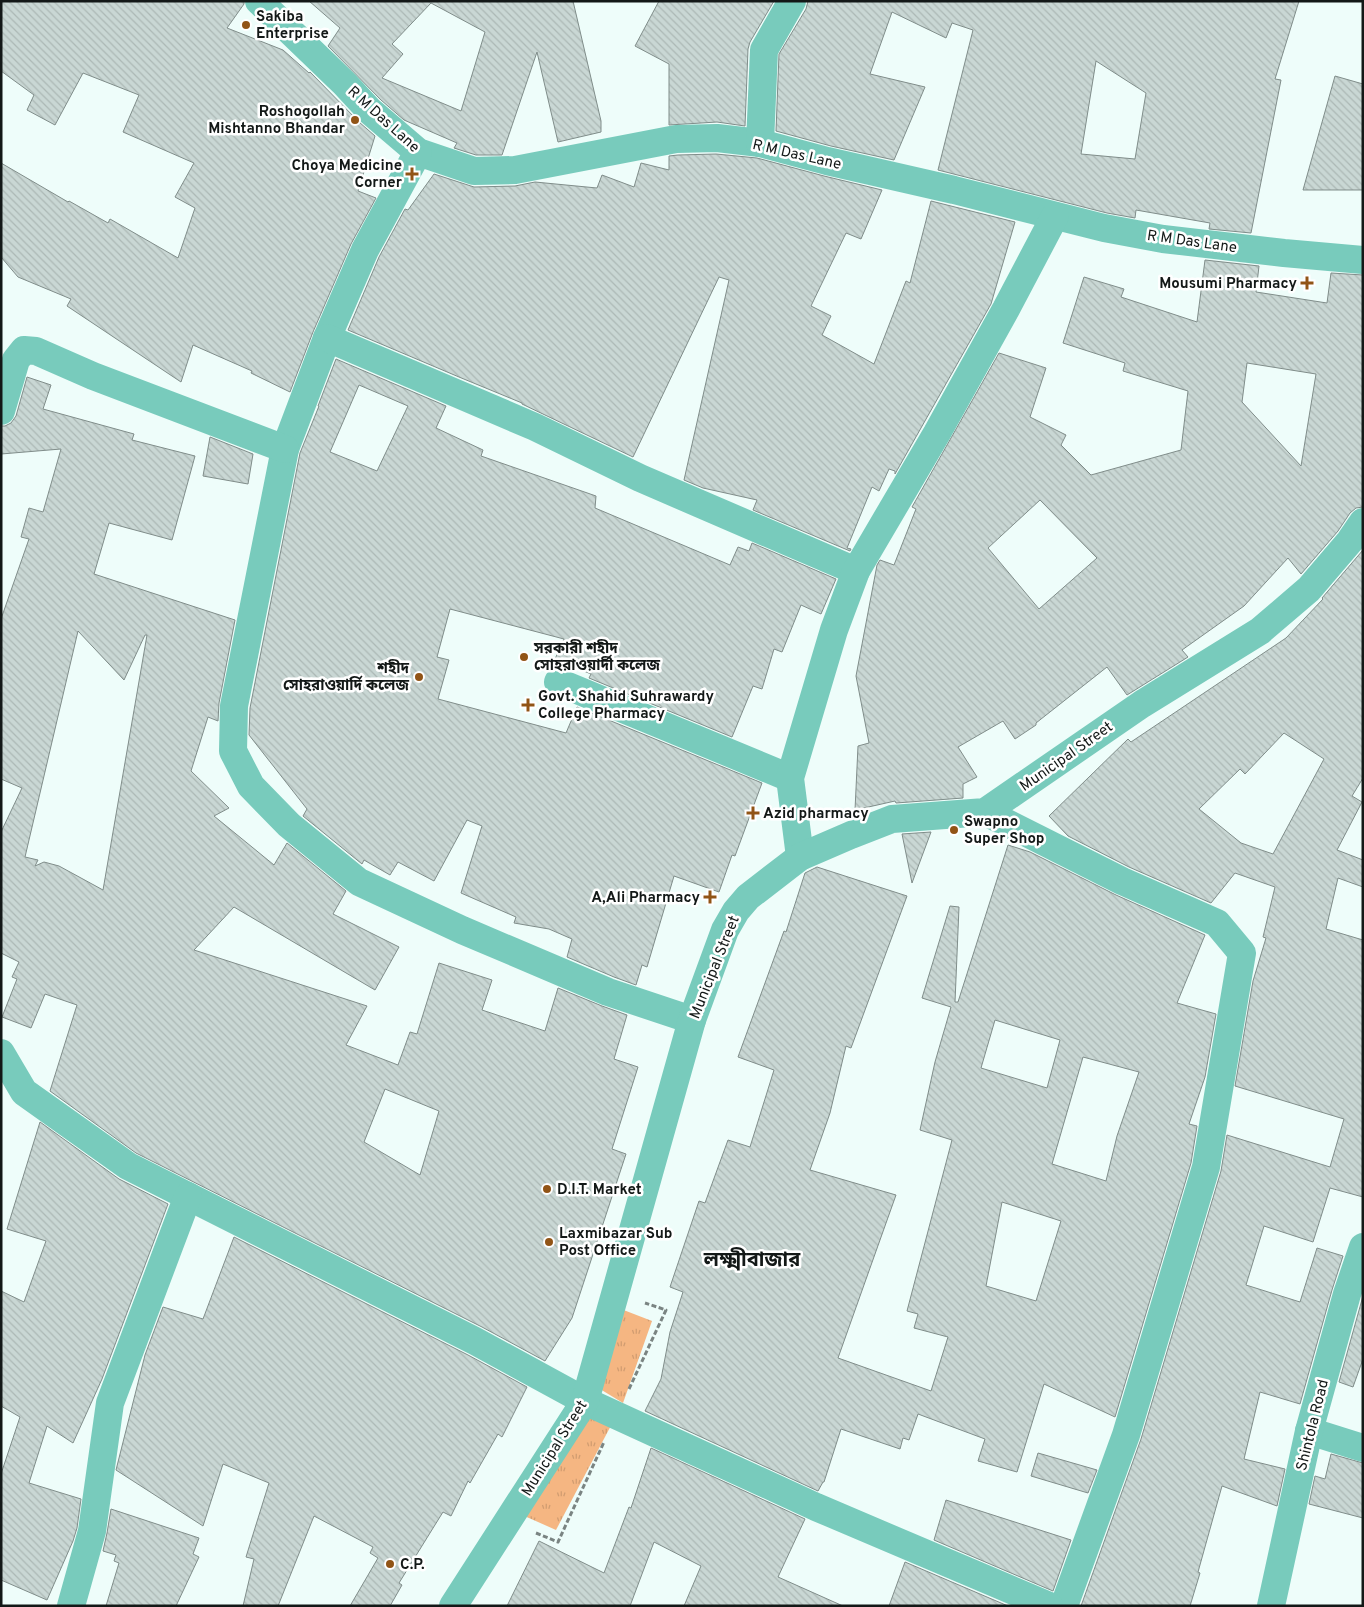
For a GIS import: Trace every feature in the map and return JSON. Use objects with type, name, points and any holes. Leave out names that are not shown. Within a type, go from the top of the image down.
[{"type":"street","name":"R M Das Lane","points":[[259,1],[345,84],[370,111],[418,152],[474,171],[515,170],[676,139],[718,138],[760,143],[1104,228],[1163,239],[1284,254],[1363,260]]},
{"type":"street","points":[[760,143],[764,50],[792,1]]},
{"type":"street","points":[[418,152],[365,250],[327,338],[285,450],[234,706],[233,750],[251,786],[289,825],[359,882],[462,930],[608,992],[692,1020]]},
{"type":"street","points":[[800,857],[790,778],[834,630],[856,571],[937,433],[1055,216]]},
{"type":"street","points":[[327,338],[535,427],[640,478],[856,571]]},
{"type":"street","points":[[1,410],[16,360],[24,350],[36,351],[93,376],[285,450]]},
{"type":"street","name":"Municipal Street","points":[[453,1606],[585,1401],[692,1020],[725,930],[736,911],[748,897],[800,857],[851,835],[892,819],[985,812],[1142,704],[1260,632],[1309,589],[1350,541],[1363,522]]},
{"type":"street","points":[[558,682],[790,778]]},
{"type":"street","points":[[985,812],[1122,881],[1217,923],[1242,953],[1206,1167],[1126,1435],[1064,1606]]},
{"type":"street","points":[[1,1053],[24,1092],[128,1166],[475,1341],[585,1401],[816,1507],[1049,1606]]},
{"type":"street","points":[[71,1606],[92,1531],[110,1403],[188,1196]]},
{"type":"street","name":"Shintola Road","points":[[1271,1606],[1309,1431],[1347,1294],[1363,1248]]},
{"type":"street","points":[[1309,1431],[1363,1448]]},
{"type":"green space","points":[[621,1309],[652,1321],[623,1403],[600,1389]]},
{"type":"green space","points":[[585,1411],[616,1416],[556,1530],[520,1514]]},
{"type":"building","points":[[1,1],[244,1],[244,4],[227,28],[283,50],[310,72],[375,136],[358,191],[376,198],[351,244],[313,332],[290,392],[251,373],[252,371],[193,345],[181,382],[67,306],[71,299],[18,277],[1,257],[1,163],[68,202],[108,223],[110,219],[178,258],[195,208],[175,197],[194,163],[123,132],[139,95],[83,73],[55,125],[27,110],[34,95],[1,71]]},
{"type":"building","points":[[309,1],[573,1],[601,121],[601,132],[558,142],[537,52],[502,155],[476,155],[454,148],[457,143],[404,120],[381,100],[328,46],[340,28]],"holes":[[[431,3],[485,32],[461,111],[382,78],[403,54],[392,44]]]},
{"type":"building","points":[[659,1],[774,1],[750,42],[748,49],[745,126],[717,122],[669,125],[669,64],[635,46]]},
{"type":"building","points":[[808,1],[1299,1],[1275,79],[1281,80],[1251,233],[1209,229],[1210,223],[1136,210],[1135,218],[1107,213],[938,170],[973,30],[952,23],[946,38],[892,12],[870,74],[925,87],[894,160],[776,131],[779,54],[806,9]],"holes":[[[1096,61],[1146,93],[1135,159],[1081,154]]]},
{"type":"building","points":[[1335,76],[1363,84],[1363,190],[1303,190]]},
{"type":"building","points":[[716,154],[757,158],[882,190],[861,239],[846,233],[811,306],[831,316],[822,335],[874,364],[906,281],[910,283],[931,201],[1015,222],[991,304],[895,474],[895,471],[889,469],[879,491],[872,487],[847,548],[851,549],[850,551],[753,510],[757,500],[703,488],[684,480],[729,280],[719,277],[633,457],[522,403],[348,330],[379,257],[405,209],[408,210],[434,174],[474,187],[515,186],[535,182],[597,188],[602,175],[634,187],[641,163],[669,170],[669,156]]},
{"type":"building","points":[[1205,260],[1259,266],[1256,292],[1327,303],[1331,273],[1363,275],[1363,507],[1356,508],[1350,513],[1338,531],[1301,574],[1288,558],[1244,606],[1182,650],[1188,657],[1127,695],[1107,667],[1036,723],[1036,725],[1015,739],[1003,721],[958,747],[977,777],[963,784],[963,798],[896,803],[895,801],[855,810],[858,746],[869,743],[856,676],[877,565],[880,560],[894,565],[916,509],[912,507],[999,353],[1046,368],[1030,417],[1066,435],[1061,445],[1091,475],[1181,450],[1188,391],[1123,371],[1125,363],[1063,343],[1084,277],[1124,289],[1121,297],[1197,322]],"holes":[[[1247,363],[1316,374],[1301,466],[1242,402]],[[1040,500],[1097,558],[1039,609],[988,548]]]},
{"type":"building","points":[[336,359],[446,406],[436,428],[483,450],[481,456],[596,496],[595,508],[730,565],[738,547],[749,551],[752,543],[836,579],[821,614],[801,605],[782,652],[774,649],[762,689],[753,686],[732,737],[589,678],[591,674],[555,659],[564,639],[450,609],[437,657],[449,660],[438,699],[566,733],[577,707],[762,783],[735,856],[732,855],[719,892],[674,876],[647,967],[642,965],[636,985],[567,957],[572,939],[549,929],[514,923],[516,917],[461,893],[482,826],[467,820],[434,881],[398,862],[390,875],[364,860],[362,864],[303,816],[307,809],[249,735],[250,708],[300,453]],"holes":[[[359,385],[408,406],[377,471],[330,452]]]},
{"type":"building","points":[[27,377],[51,385],[43,409],[134,434],[132,440],[195,456],[172,540],[109,523],[94,574],[235,620],[219,703],[218,721],[208,717],[191,771],[229,808],[214,816],[274,865],[287,843],[346,891],[333,914],[399,947],[375,990],[234,907],[194,950],[367,1006],[346,1045],[398,1065],[410,1032],[417,1034],[439,963],[492,980],[482,1010],[545,1031],[558,988],[627,1015],[614,1059],[638,1067],[612,1149],[626,1154],[572,1318],[545,1361],[482,1327],[136,1153],[50,1091],[77,1005],[45,994],[31,1028],[2,1017],[17,979],[12,977],[19,962],[1,953],[1,832],[22,788],[1,779],[1,619],[29,539],[21,537],[29,508],[43,512],[61,449],[1,454],[1,426],[11,423],[16,416]],"holes":[[[78,631],[124,680],[145,635],[147,635],[103,890],[59,866],[44,862],[35,866],[38,860],[25,857]],[[385,1089],[439,1111],[420,1175],[364,1142]]]},
{"type":"building","points":[[210,437],[253,454],[248,484],[203,476]]},
{"type":"building","points":[[1363,550],[1363,778],[1352,796],[1362,802],[1337,850],[1363,860],[1363,887],[1338,878],[1326,929],[1363,940],[1363,1197],[1330,1188],[1313,1242],[1264,1226],[1246,1285],[1300,1302],[1317,1248],[1343,1256],[1300,1404],[1260,1392],[1244,1459],[1285,1469],[1277,1506],[1222,1486],[1190,1606],[1081,1606],[1141,1439],[1221,1171],[1227,1135],[1330,1167],[1344,1119],[1235,1086],[1253,981],[1266,938],[1263,937],[1275,887],[1235,873],[1211,903],[1129,867],[1068,836],[1049,816],[1128,739],[1131,742],[1286,638]],"holes":[[[1284,733],[1324,759],[1273,854],[1241,843],[1199,809],[1240,769],[1245,774]]]},
{"type":"building","points":[[931,832],[912,883],[902,834]]},
{"type":"building","points":[[1008,845],[1030,852],[1116,895],[1205,935],[1177,1003],[1216,1014],[1205,1077],[1189,1124],[1197,1126],[1191,1163],[1115,1417],[1044,1384],[1017,1472],[978,1461],[985,1439],[918,1414],[909,1440],[903,1438],[900,1449],[841,1429],[824,1482],[818,1491],[645,1411],[661,1379],[670,1332],[683,1292],[670,1287],[699,1201],[705,1203],[728,1140],[750,1147],[774,1070],[738,1057],[784,931],[786,932],[805,873],[817,867],[907,896],[851,1048],[846,1046],[830,1113],[810,1170],[896,1195],[838,1358],[931,1391],[948,1337],[914,1328],[918,1314],[907,1311],[952,1140],[920,1130],[935,1062],[951,1007],[922,998],[950,906],[959,907],[955,1002],[958,1002]],"holes":[[[995,1020],[1060,1040],[1047,1088],[981,1068]],[[1083,1057],[1139,1072],[1117,1136],[1106,1181],[1052,1164]],[[1002,1202],[1061,1221],[1036,1301],[986,1286]]]},
{"type":"building","points":[[40,1122],[119,1179],[168,1204],[102,1379],[73,1443],[47,1426],[29,1483],[81,1499],[73,1541],[47,1600],[1,1580],[1,1474],[20,1417],[1,1406],[1,1291],[24,1302],[46,1241],[7,1229]]},
{"type":"building","points":[[234,1237],[468,1355],[527,1387],[502,1437],[498,1434],[470,1483],[468,1481],[451,1516],[443,1512],[399,1583],[402,1585],[390,1606],[350,1606],[378,1558],[370,1553],[373,1547],[314,1516],[278,1606],[243,1606],[254,1559],[246,1557],[269,1483],[223,1464],[203,1526],[116,1470],[145,1355],[163,1307],[203,1319]]},
{"type":"building","points":[[1363,1296],[1363,1359],[1353,1387],[1339,1382]]},
{"type":"building","points":[[651,1448],[805,1519],[778,1577],[843,1606],[684,1606],[701,1566],[654,1542],[630,1606],[507,1606],[539,1541],[604,1573],[629,1507],[631,1508]]},
{"type":"building","points":[[1038,1453],[1097,1470],[1088,1493],[1031,1476]]},
{"type":"building","points":[[1331,1454],[1363,1463],[1363,1518],[1309,1504],[1315,1476],[1325,1479]]},
{"type":"building","points":[[946,1500],[1071,1540],[1053,1591],[934,1540]]},
{"type":"building","points":[[111,1509],[199,1538],[193,1554],[199,1557],[176,1606],[106,1606],[119,1563],[114,1561],[116,1555],[103,1551]]},
{"type":"building","points":[[905,1562],[1008,1606],[889,1606]]},
{"type":"place","name":"Sakiba Enterprise","points":[[246,25]]},
{"type":"place","name":"Roshogollah Mishtanno Bhandar","points":[[355,120]]},
{"type":"place","name":"Choya Medicine Corner","points":[[412,174]]},
{"type":"place","name":"Mousumi Pharmacy","points":[[1307,283]]},
{"type":"place","name":"সরকারী শহীদ সোহরাওয়ার্দী কলেজ","points":[[524,657]]},
{"type":"place","name":"শহীদ সোহরাওয়ার্দি কলেজ","points":[[419,677]]},
{"type":"place","name":"Govt. Shahid Suhrawardy College Pharmacy","points":[[528,705]]},
{"type":"place","name":"Azid pharmacy","points":[[753,813]]},
{"type":"place","name":"Swapno Super Shop","points":[[954,830]]},
{"type":"place","name":"A,Ali Pharmacy","points":[[710,897]]},
{"type":"place","name":"D.I.T. Market","points":[[547,1189]]},
{"type":"place","name":"Laxmibazar Sub Post Office","points":[[549,1242]]},
{"type":"place","name":"C.P.","points":[[390,1564]]},
{"type":"district","name":"লক্ষ্মীবাজার","points":[[752,1259]]}]
